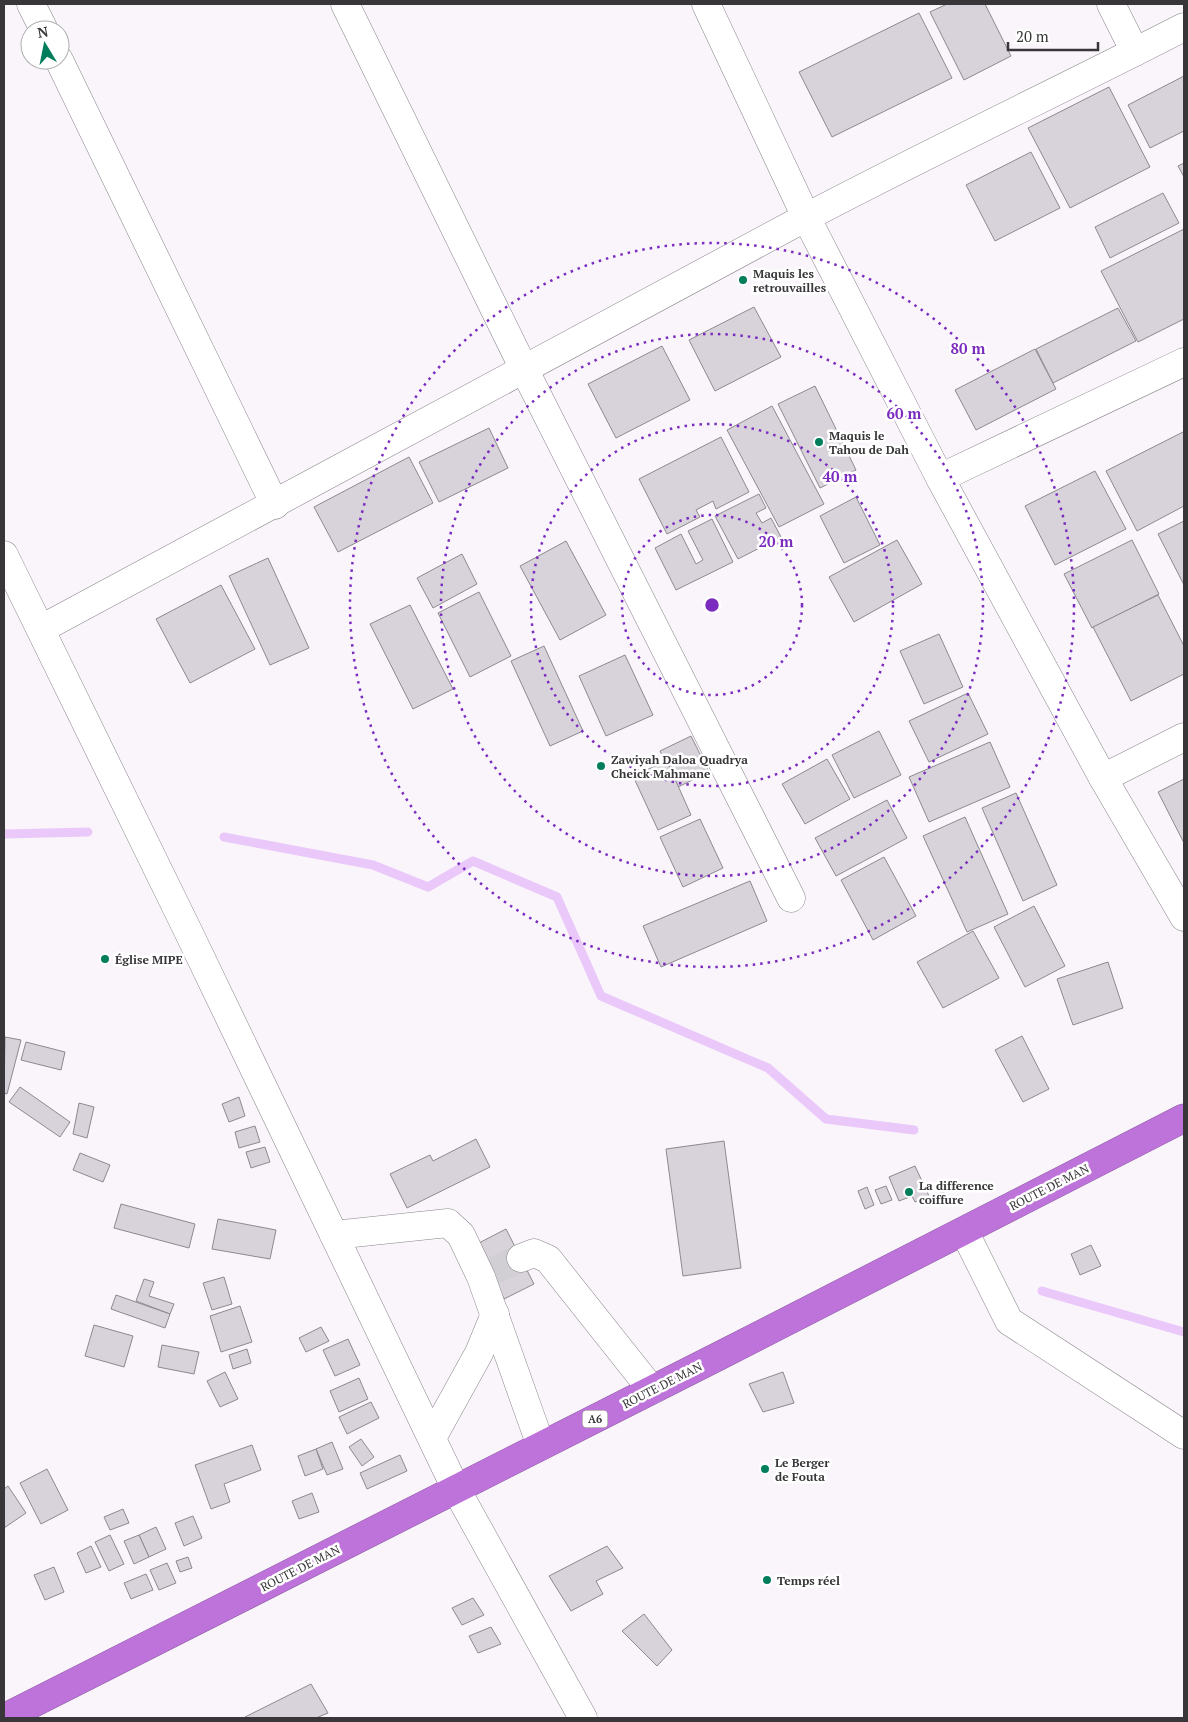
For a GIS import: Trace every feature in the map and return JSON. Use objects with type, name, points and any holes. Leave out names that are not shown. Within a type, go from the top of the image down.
[{"type":"highway","name":"ROUTE DE MAN","points":[[4,1718],[1184,1118]]},
{"type":"street","points":[[31,4],[39,20]]},
{"type":"street","points":[[345,4],[523,367],[791,898]]},
{"type":"street","points":[[706,4],[806,217],[940,478],[1103,778],[1184,917]]},
{"type":"street","points":[[1111,4],[1135,52]]},
{"type":"street","points":[[41,629],[275,504],[523,367],[806,217],[1184,27]]},
{"type":"street","points":[[64,70],[275,504]]},
{"type":"street","points":[[940,478],[1184,362]]},
{"type":"street","points":[[4,555],[456,1489],[583,1718]]},
{"type":"street","points":[[1103,778],[1184,737]]},
{"type":"street","points":[[334,1234],[448,1224],[461,1235],[486,1274],[495,1314],[541,1446]]},
{"type":"street","points":[[964,1230],[1009,1321],[1184,1435]]},
{"type":"street","points":[[521,1258],[534,1252],[548,1259],[652,1390]]},
{"type":"street","points":[[432,1438],[478,1353],[495,1314]]},
{"type":"building","points":[[947,4],[985,4],[1011,56],[964,80],[930,12]]},
{"type":"building","points":[[919,13],[952,78],[832,137],[799,72]]},
{"type":"building","points":[[1184,76],[1184,131],[1150,148],[1128,105]]},
{"type":"building","points":[[1109,87],[1150,167],[1070,208],[1028,128]]},
{"type":"building","points":[[1031,152],[1060,208],[995,241],[966,185]]},
{"type":"building","points":[[1184,163],[1184,177],[1178,166]]},
{"type":"building","points":[[1163,193],[1179,223],[1110,258],[1095,227]]},
{"type":"building","points":[[1184,229],[1184,319],[1138,342],[1101,271]]},
{"type":"building","points":[[754,307],[781,357],[715,391],[689,340]]},
{"type":"building","points":[[1118,308],[1136,341],[1053,383],[1036,349]]},
{"type":"building","points":[[662,346],[690,400],[616,438],[588,384]]},
{"type":"building","points":[[1035,349],[1056,389],[976,430],[955,390]]},
{"type":"building","points":[[815,386],[856,470],[820,488],[778,404]]},
{"type":"building","points":[[772,406],[824,504],[779,527],[727,430]]},
{"type":"building","points":[[489,428],[508,468],[439,502],[419,462]]},
{"type":"building","points":[[1183,432],[1184,506],[1137,531],[1106,471]]},
{"type":"building","points":[[721,437],[749,492],[716,509],[713,501],[696,510],[700,517],[667,534],[639,479]]},
{"type":"building","points":[[409,457],[433,503],[338,552],[314,507]]},
{"type":"building","points":[[1095,471],[1126,529],[1055,565],[1025,506]]},
{"type":"building","points":[[759,494],[766,508],[756,513],[762,523],[771,518],[781,537],[738,559],[715,516]]},
{"type":"building","points":[[856,497],[880,545],[844,563],[820,516]]},
{"type":"building","points":[[712,519],[733,562],[676,590],[655,548],[681,534],[696,564],[703,560],[688,531]]},
{"type":"building","points":[[1184,521],[1184,585],[1158,534]]},
{"type":"building","points":[[897,540],[922,584],[854,622],[829,577]]},
{"type":"building","points":[[1132,540],[1159,594],[1092,628],[1064,574]]},
{"type":"building","points":[[566,541],[606,615],[560,640],[520,566]]},
{"type":"building","points":[[462,554],[477,584],[433,608],[417,578]]},
{"type":"building","points":[[268,558],[309,648],[270,665],[229,576]]},
{"type":"building","points":[[221,585],[255,649],[190,683],[156,619]]},
{"type":"building","points":[[479,592],[511,656],[470,677],[438,613]]},
{"type":"building","points":[[1158,595],[1184,646],[1184,674],[1131,701],[1093,627]]},
{"type":"building","points":[[410,605],[453,689],[413,709],[370,624]]},
{"type":"building","points":[[939,634],[963,687],[924,704],[900,651]]},
{"type":"building","points":[[544,646],[583,731],[550,746],[511,661]]},
{"type":"building","points":[[625,655],[653,715],[606,736],[579,676]]},
{"type":"building","points":[[968,693],[988,734],[929,762],[909,721]]},
{"type":"building","points":[[879,731],[901,775],[854,798],[832,755]]},
{"type":"building","points":[[691,736],[709,772],[678,787],[660,751]]},
{"type":"building","points":[[990,742],[1010,787],[929,822],[909,777]]},
{"type":"building","points":[[827,759],[850,799],[805,824],[782,784]]},
{"type":"building","points":[[667,761],[691,815],[658,830],[633,776]]},
{"type":"building","points":[[1184,779],[1184,843],[1158,792]]},
{"type":"building","points":[[1016,793],[1057,885],[1023,901],[982,808]]},
{"type":"building","points":[[887,800],[907,838],[836,876],[815,838]]},
{"type":"building","points":[[965,817],[1008,914],[967,932],[923,836]]},
{"type":"building","points":[[700,819],[723,868],[683,887],[660,837]]},
{"type":"building","points":[[884,857],[916,916],[873,940],[841,880]]},
{"type":"building","points":[[750,881],[767,921],[661,967],[643,926]]},
{"type":"building","points":[[1034,906],[1065,966],[1025,987],[994,927]]},
{"type":"building","points":[[973,931],[999,978],[943,1008],[917,962]]},
{"type":"building","points":[[1108,962],[1123,1008],[1073,1025],[1057,979]]},
{"type":"building","points":[[1022,1036],[1049,1089],[1023,1102],[995,1050]]},
{"type":"building","points":[[5,1037],[21,1040],[7,1094],[4,1093]]},
{"type":"building","points":[[26,1042],[65,1052],[61,1070],[21,1060]]},
{"type":"building","points":[[20,1087],[70,1122],[60,1137],[9,1102]]},
{"type":"building","points":[[239,1097],[245,1116],[229,1122],[222,1104]]},
{"type":"building","points":[[79,1103],[94,1107],[87,1138],[73,1134]]},
{"type":"building","points":[[255,1126],[260,1142],[239,1148],[235,1132]]},
{"type":"building","points":[[476,1139],[490,1167],[407,1208],[390,1174],[430,1155],[433,1161]]},
{"type":"building","points":[[724,1141],[741,1268],[683,1276],[666,1149]]},
{"type":"building","points":[[265,1147],[270,1162],[251,1168],[246,1152]]},
{"type":"building","points":[[80,1153],[110,1165],[103,1182],[73,1170]]},
{"type":"building","points":[[915,1166],[929,1196],[915,1202],[912,1196],[899,1201],[889,1177]]},
{"type":"building","points":[[945,1185],[947,1191],[940,1194],[937,1188]]},
{"type":"building","points":[[886,1186],[892,1200],[881,1204],[875,1190]]},
{"type":"building","points":[[867,1187],[874,1205],[865,1209],[858,1191]]},
{"type":"building","points":[[121,1204],[195,1224],[189,1248],[114,1228]]},
{"type":"building","points":[[218,1219],[276,1230],[270,1259],[212,1249]]},
{"type":"building","points":[[506,1229],[534,1284],[504,1299],[477,1244]]},
{"type":"building","points":[[1091,1245],[1101,1266],[1080,1275],[1071,1254]]},
{"type":"building","points":[[224,1277],[232,1304],[212,1310],[203,1283]]},
{"type":"building","points":[[144,1279],[154,1282],[149,1296],[174,1304],[170,1314],[136,1301]]},
{"type":"building","points":[[116,1295],[170,1314],[165,1328],[111,1309]]},
{"type":"building","points":[[240,1306],[252,1342],[221,1352],[210,1316]]},
{"type":"building","points":[[94,1325],[133,1336],[124,1367],[85,1356]]},
{"type":"building","points":[[321,1327],[329,1341],[306,1352],[299,1338]]},
{"type":"building","points":[[348,1339],[360,1365],[335,1376],[323,1350]]},
{"type":"building","points":[[162,1345],[199,1352],[194,1374],[158,1367]]},
{"type":"building","points":[[247,1349],[251,1363],[233,1369],[229,1355]]},
{"type":"building","points":[[225,1372],[238,1399],[220,1407],[207,1381]]},
{"type":"building","points":[[783,1372],[794,1403],[763,1412],[749,1384]]},
{"type":"building","points":[[359,1378],[368,1399],[339,1412],[330,1391]]},
{"type":"building","points":[[371,1402],[379,1418],[347,1434],[339,1417]]},
{"type":"building","points":[[361,1439],[374,1457],[362,1466],[349,1447]]},
{"type":"building","points":[[332,1442],[343,1469],[327,1475],[316,1449]]},
{"type":"building","points":[[252,1445],[261,1470],[224,1484],[230,1502],[211,1509],[195,1465]]},
{"type":"building","points":[[316,1449],[323,1469],[305,1476],[298,1456]]},
{"type":"building","points":[[400,1455],[407,1471],[367,1489],[360,1473]]},
{"type":"building","points":[[47,1469],[68,1510],[41,1524],[20,1483]]},
{"type":"building","points":[[8,1486],[26,1513],[4,1528],[4,1489]]},
{"type":"building","points":[[312,1493],[319,1512],[299,1519],[292,1501]]},
{"type":"building","points":[[123,1509],[129,1523],[110,1530],[104,1517]]},
{"type":"building","points":[[193,1516],[202,1538],[184,1546],[175,1523]]},
{"type":"building","points":[[156,1527],[166,1549],[149,1557],[139,1535]]},
{"type":"building","points":[[110,1535],[124,1564],[109,1571],[95,1542]]},
{"type":"building","points":[[139,1535],[149,1557],[134,1564],[124,1541]]},
{"type":"building","points":[[91,1546],[101,1567],[86,1573],[77,1553]]},
{"type":"building","points":[[607,1546],[623,1568],[596,1581],[603,1594],[571,1611],[549,1576]]},
{"type":"building","points":[[188,1557],[192,1568],[180,1572],[176,1561]]},
{"type":"building","points":[[167,1563],[176,1583],[159,1590],[150,1570]]},
{"type":"building","points":[[54,1567],[64,1592],[45,1600],[34,1575]]},
{"type":"building","points":[[146,1574],[153,1590],[131,1599],[124,1583]]},
{"type":"building","points":[[473,1598],[484,1615],[462,1625],[452,1608]]},
{"type":"building","points":[[644,1614],[672,1650],[657,1666],[622,1631]]},
{"type":"building","points":[[491,1627],[501,1644],[478,1653],[469,1636]]},
{"type":"building","points":[[311,1684],[328,1713],[316,1718],[245,1717]]},
{"type":"waterway","points":[[4,834],[88,832]]},
{"type":"waterway","points":[[224,837],[373,865],[428,887],[473,861],[557,897],[601,996],[768,1068],[826,1119],[914,1130]]},
{"type":"waterway","points":[[1042,1291],[1184,1332]]},
{"type":"tunnel","points":[[491,1272],[521,1258]]},
{"type":"place","name":"Maquis les retrouvailles","points":[[743,280]]},
{"type":"place","name":"Maquis le Tahou de Dah","points":[[819,442]]},
{"type":"place","name":"Zawiyah Daloa Quadrya Cheick Mahmane","points":[[601,766]]},
{"type":"place","name":"Église MIPE","points":[[105,959]]},
{"type":"place","name":"La difference coiffure","points":[[909,1192]]},
{"type":"place","name":"Le Berger de Fouta","points":[[765,1469]]},
{"type":"place","name":"Temps réel","points":[[767,1580]]}]
